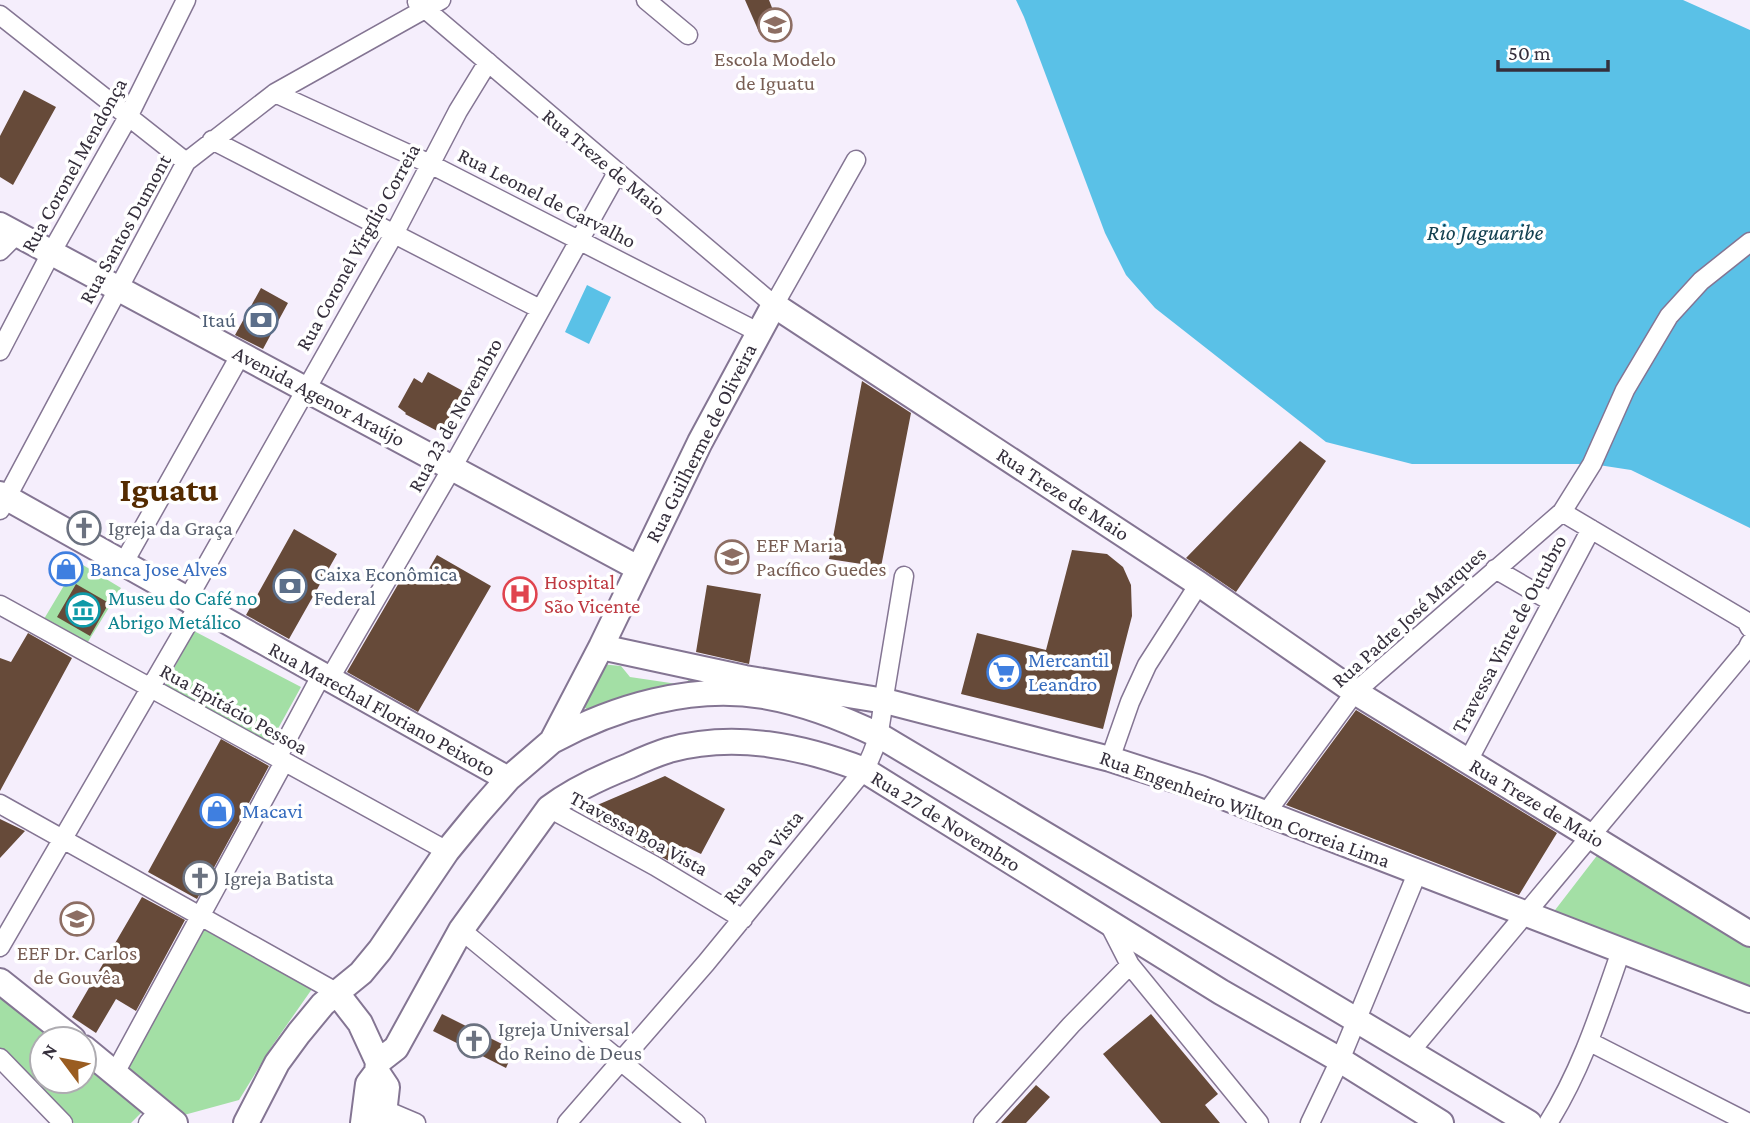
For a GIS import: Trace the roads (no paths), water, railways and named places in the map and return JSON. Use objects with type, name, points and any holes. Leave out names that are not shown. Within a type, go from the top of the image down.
[{"type":"main road","name":"Avenida Agenor Araújo","points":[[5,237],[51,253],[118,288],[638,568]]},
{"type":"main road","name":"Rua Guilherme de Oliveira","points":[[246,1123],[277,1063],[323,1004],[361,972],[380,950],[447,851],[508,779],[552,741],[774,304]]},
{"type":"main road","name":"Rua Treze de Maio","points":[[774,304],[1199,584],[1355,692],[1750,934]]},
{"type":"main road","name":"Rua Marechal Floriano Peixoto","points":[[2,500],[123,564],[508,779]]},
{"type":"main road","name":"Rua Engenheiro Wilton Correia Lima","points":[[601,647],[745,678],[883,701],[1110,759],[1200,788],[1418,870],[1750,1000]]},
{"type":"main road","name":"Rua 27 de Novembro","points":[[552,741],[623,708],[724,693],[763,696],[845,719],[880,736],[1529,1123]]},
{"type":"main road","name":"Rua 27 de Novembro","points":[[377,1067],[396,1048],[461,930],[549,808],[565,796],[616,771],[669,750],[736,741],[804,750],[864,769],[1221,992],[1340,1060],[1441,1123]]},
{"type":"main road","points":[[0,981],[55,1025]]},
{"type":"main road","points":[[336,992],[349,1005],[360,1023],[387,1087],[383,1116]]},
{"type":"main road","points":[[98,1059],[161,1119]]},
{"type":"main road","points":[[363,1123],[368,1084],[377,1067]]},
{"type":"street","name":"Rua Coronel Mendonça","points":[[0,351],[51,253],[128,117],[186,0]]},
{"type":"street","name":"Rua Santos Dumont","points":[[2,500],[186,162],[275,93],[419,4],[441,0]]},
{"type":"street","points":[[646,0],[688,36]]},
{"type":"street","name":"Rua Treze de Maio","points":[[419,4],[774,304]]},
{"type":"street","points":[[0,15],[186,162]]},
{"type":"street","name":"Rua Coronel Virgílio Correia","points":[[0,947],[151,689],[192,603],[305,389],[394,234],[458,111],[488,62]]},
{"type":"street","name":"Rua Leonel de Carvalho","points":[[275,93],[430,164],[758,332]]},
{"type":"street","points":[[212,140],[540,309]]},
{"type":"street","name":"Rua Guilherme de Oliveira","points":[[774,304],[856,160]]},
{"type":"street","name":"Rua 23 de Novembro","points":[[115,1073],[326,676],[452,468],[617,173]]},
{"type":"street","name":"Rua Padre José Marques","points":[[1266,814],[1355,692],[1562,512],[1592,464],[1625,390],[1669,316],[1701,281],[1750,242]]},
{"type":"street","points":[[123,564],[241,354]]},
{"type":"street","points":[[1562,512],[1748,624]]},
{"type":"street","name":"Travessa Vinte de Outubro","points":[[1468,761],[1591,529]]},
{"type":"street","points":[[1495,569],[1552,602]]},
{"type":"street","name":"Rua Boa Vista","points":[[567,1123],[743,919],[864,769],[880,736],[883,701],[904,576]]},
{"type":"street","points":[[1110,759],[1130,702],[1147,665],[1199,584]]},
{"type":"street","name":"Rua Epitácio Pessoa","points":[[0,604],[447,851]]},
{"type":"street","points":[[1409,1053],[1592,837],[1750,643]]},
{"type":"street","points":[[0,804],[336,992]]},
{"type":"street","name":"Travessa Boa Vista","points":[[549,808],[656,866],[743,919]]},
{"type":"street","points":[[1310,1123],[1340,1060],[1418,870]]},
{"type":"street","points":[[1108,922],[1130,965],[1259,1123]]},
{"type":"street","points":[[461,930],[696,1123]]},
{"type":"street","points":[[1548,1123],[1563,1099],[1590,1042],[1621,951]]},
{"type":"street","points":[[983,1123],[1071,1025],[1130,965]]},
{"type":"street","points":[[1590,1042],[1749,1123]]},
{"type":"street","points":[[0,1058],[63,1123]]},
{"type":"street","points":[[383,1116],[416,1123]]},
{"type":"water","name":"Rio Jaguaribe","points":[[1016,0],[1683,0],[1750,30],[1750,528],[1631,470],[1592,464],[1412,464],[1326,442],[1155,308],[1126,275],[1105,233]]},
{"type":"water","points":[[587,285],[611,297],[589,344],[565,332]]},
{"type":"place","name":"Escola Modelo de Iguatu","points":[[775,25]]},
{"type":"place","name":"Itaú","points":[[261,320]]},
{"type":"place","name":"Igreja da Graça","points":[[84,528]]},
{"type":"place","name":"EEF Maria Pacífico Guedes","points":[[732,557]]},
{"type":"place","name":"Banca Jose Alves","points":[[66,569]]},
{"type":"place","name":"Caixa Econômica Federal","points":[[290,586]]},
{"type":"place","name":"Hospital São Vicente","points":[[520,594]]},
{"type":"place","name":"Museu do Café no Abrigo Metálico","points":[[83,610]]},
{"type":"place","name":"Mercantil Leandro","points":[[1004,672]]},
{"type":"place","name":"Macavi","points":[[217,811]]},
{"type":"place","name":"Igreja Batista","points":[[200,878]]},
{"type":"place","name":"EEF Dr. Carlos de Gouvêa","points":[[77,919]]},
{"type":"place","name":"Igreja Universal do Reino de Deus","points":[[474,1041]]},
{"type":"district","name":"Iguatu","points":[[169,489]]}]
